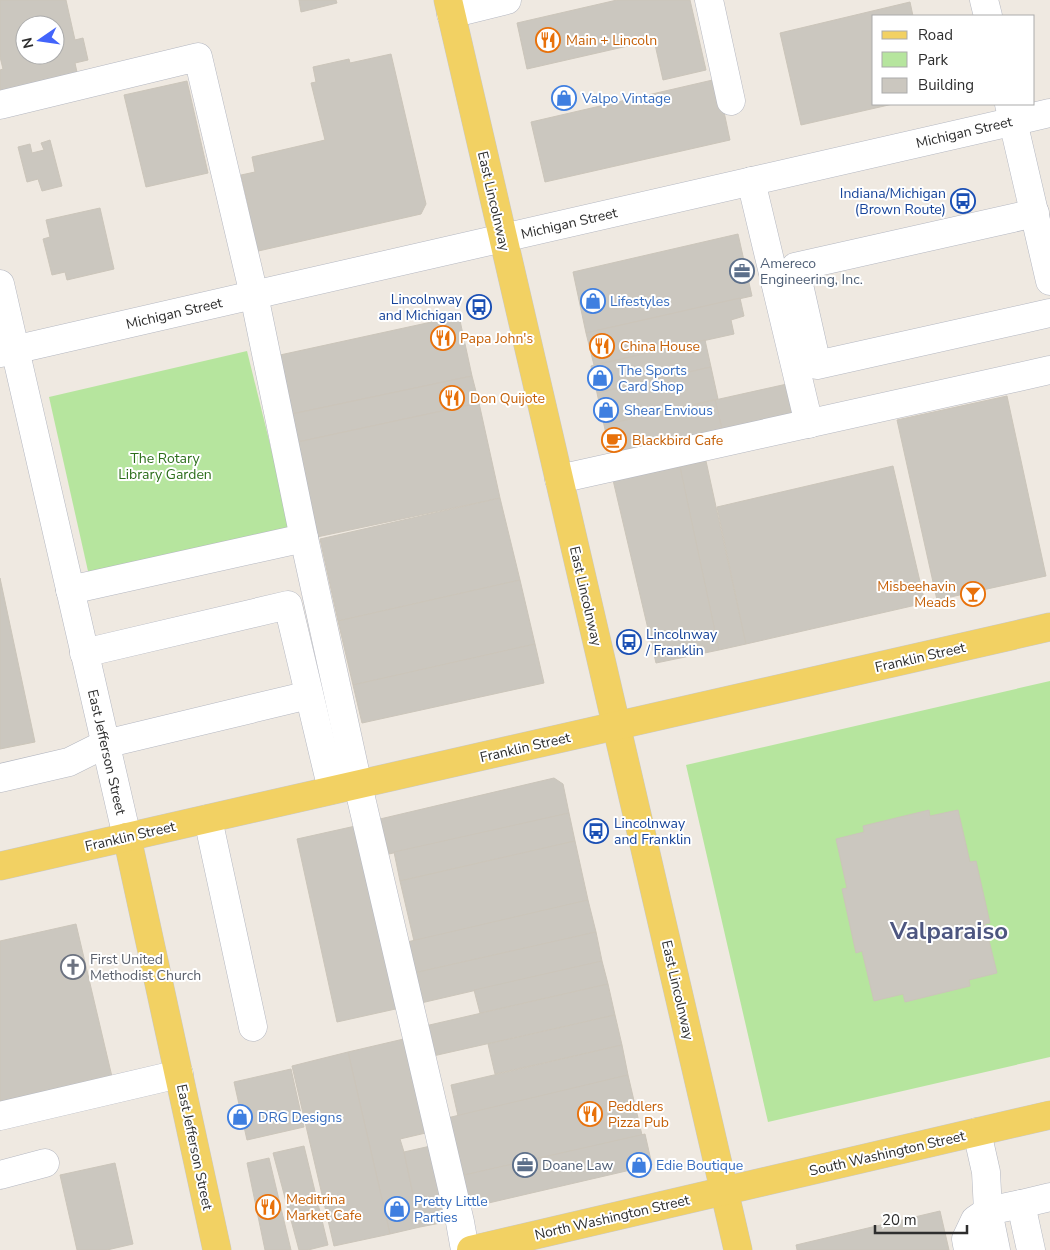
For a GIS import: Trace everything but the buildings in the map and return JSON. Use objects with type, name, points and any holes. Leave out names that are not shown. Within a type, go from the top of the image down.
[{"type":"main road","name":"East Lincolnway","points":[[449,7],[738,1250]]},
{"type":"main road","name":"Franklin Street","points":[[0,866],[1050,627]]},
{"type":"main road","name":"East Jefferson Street","points":[[127,837],[217,1250]]},
{"type":"main road","name":"South Washington Street","points":[[724,1191],[1050,1115]]},
{"type":"main road","name":"North Washington Street","points":[[471,1250],[724,1191]]},
{"type":"street","points":[[449,7],[507,0]]},
{"type":"street","points":[[709,0],[731,101]]},
{"type":"street","points":[[984,0],[988,15]]},
{"type":"street","points":[[0,105],[198,57],[254,295],[304,538],[358,785],[465,1250]]},
{"type":"street","points":[[1011,112],[1050,280]]},
{"type":"street","name":"Michigan Street","points":[[7,351],[751,181],[1011,112],[1050,113]]},
{"type":"street","points":[[751,181],[809,424]]},
{"type":"street","points":[[1035,213],[795,267],[817,365],[1050,312]]},
{"type":"street","name":"East Jefferson Street","points":[[0,284],[7,351],[70,590],[127,837]]},
{"type":"street","points":[[559,479],[1050,370]]},
{"type":"street","points":[[70,590],[304,538]]},
{"type":"street","points":[[84,653],[288,605],[332,790]]},
{"type":"street","points":[[0,778],[69,762],[105,744],[309,696]]},
{"type":"street","points":[[208,819],[253,1027]]},
{"type":"street","points":[[0,1116],[179,1074]]},
{"type":"street","points":[[978,1132],[996,1210],[1010,1250]]},
{"type":"street","points":[[0,1175],[45,1164]]},
{"type":"street","points":[[968,1250],[966,1239],[996,1210],[1050,1197]]},
{"type":"street","points":[[982,1250],[996,1210]]},
{"type":"street","points":[[996,1210],[996,1250]]},
{"type":"street","points":[[996,1210],[1031,1250]]},
{"type":"green space","name":"The Rotary Library Garden","points":[[247,351],[290,525],[284,535],[90,580],[49,397]]},
{"type":"green space","points":[[1050,681],[1050,1057],[768,1122],[686,765]]},
{"type":"place","name":"Main + Lincoln","points":[[548,40]]},
{"type":"place","name":"Valpo Vintage","points":[[564,98]]},
{"type":"place","name":"Indiana/Michigan (Brown Route)","points":[[963,201]]},
{"type":"place","name":"Amereco Engineering, Inc.","points":[[742,271]]},
{"type":"place","name":"Lifestyles","points":[[593,301]]},
{"type":"place","name":"Lincolnway and Michigan","points":[[479,307]]},
{"type":"place","name":"Papa John's","points":[[443,338]]},
{"type":"place","name":"China House","points":[[602,346]]},
{"type":"place","name":"The Sports Card Shop","points":[[600,378]]},
{"type":"place","name":"Don Quijote","points":[[452,398]]},
{"type":"place","name":"Shear Envious","points":[[606,410]]},
{"type":"place","name":"Blackbird Cafe","points":[[614,440]]},
{"type":"place","name":"Misbeehavin Meads","points":[[973,594]]},
{"type":"place","name":"Lincolnway / Franklin","points":[[629,642]]},
{"type":"place","name":"Lincolnway and Franklin","points":[[596,831]]},
{"type":"place","name":"First United Methodist Church","points":[[73,967]]},
{"type":"place","name":"Peddlers Pizza Pub","points":[[590,1114]]},
{"type":"place","name":"DRG Designs","points":[[240,1117]]},
{"type":"place","name":"Doane Law","points":[[525,1165]]},
{"type":"place","name":"Edie Boutique","points":[[639,1165]]},
{"type":"place","name":"Meditrina Market Cafe","points":[[268,1207]]},
{"type":"place","name":"Pretty Little Parties","points":[[397,1209]]},
{"type":"district","name":"Valparaiso","points":[[949,931]]}]
